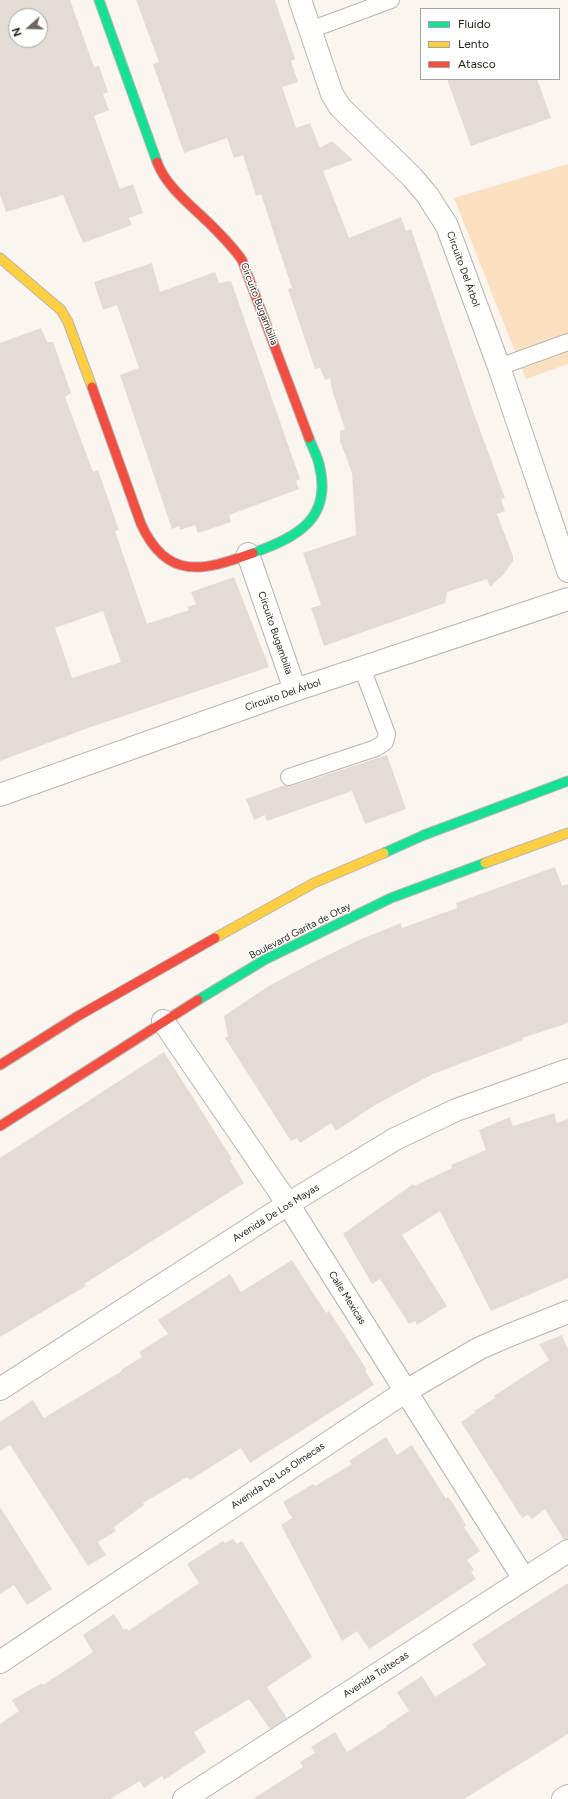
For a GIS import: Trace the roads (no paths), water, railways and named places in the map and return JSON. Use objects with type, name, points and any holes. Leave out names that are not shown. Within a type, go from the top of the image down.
[{"type":"main road","name":"Circuito Bugambilia","points":[[0,258],[61,310],[68,322],[141,524],[150,544],[166,559],[187,567],[211,565],[248,554],[279,542],[301,528],[317,512],[323,492],[319,464],[242,260],[232,245],[168,182],[160,170],[99,0]]},
{"type":"main road","points":[[0,1065],[78,1016],[151,973],[314,882],[424,835],[568,781]]},
{"type":"main road","name":"Boulevard Garita de Otay","points":[[0,1126],[163,1021],[266,959],[391,898],[568,833]]},
{"type":"street","name":"Circuito Del Árbol","points":[[300,0],[332,94],[340,108],[412,177],[428,196],[447,226],[499,367],[568,572]]},
{"type":"street","name":"Circuito Bugambilia","points":[[248,554],[295,690]]},
{"type":"street","name":"Circuito Del Árbol","points":[[0,795],[295,690],[568,599]]},
{"type":"street","name":"Calle Mexicas","points":[[163,1021],[288,1204],[524,1579]]},
{"type":"street","name":"Avenida De Los Mayas","points":[[0,1389],[288,1204],[395,1139],[456,1110],[568,1070]]},
{"type":"street","name":"Avenida De Los Olmecas","points":[[0,1662],[406,1391],[480,1348],[568,1312]]},
{"type":"street","name":"Avenida Toltecas","points":[[184,1799],[568,1551]]},
{"type":"street","points":[[563,1799],[568,1796]]},
{"type":"lane","points":[[310,30],[391,0]]},
{"type":"lane","points":[[499,367],[568,342]]},
{"type":"lane","points":[[290,777],[376,748],[385,742],[387,734],[362,668]]}]
